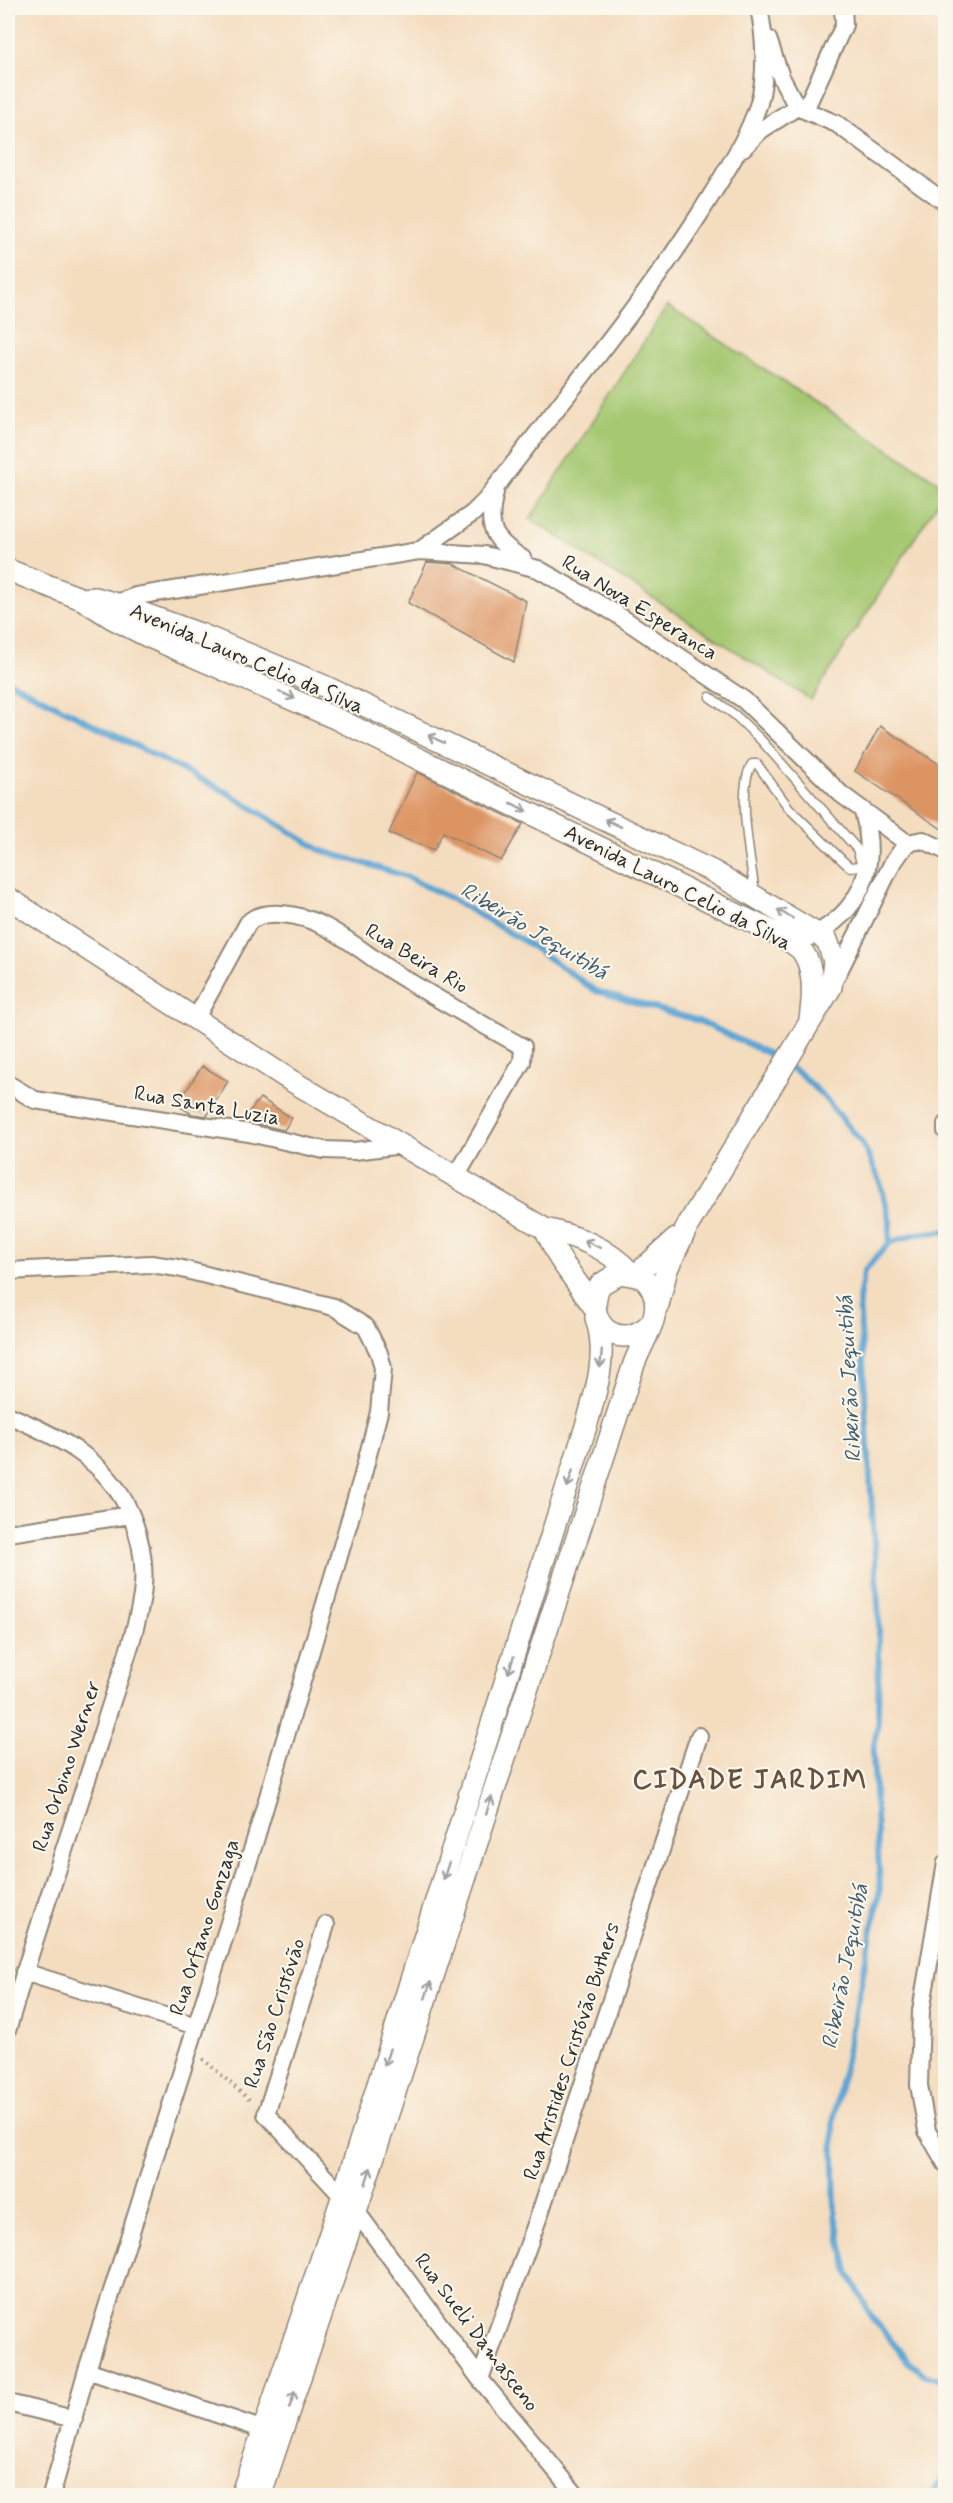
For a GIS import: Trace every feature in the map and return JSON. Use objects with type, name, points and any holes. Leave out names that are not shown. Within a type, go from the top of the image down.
[{"type":"street","points":[[419,551],[473,513],[497,485],[629,317],[674,254],[735,158],[761,130],[801,109],[844,25],[843,8]]},
{"type":"street","points":[[760,13],[781,77],[801,109],[837,124],[945,203]]},
{"type":"street","points":[[735,158],[761,92],[763,36],[760,13]]},
{"type":"street","points":[[497,485],[491,507],[493,534],[505,548],[538,569]]},
{"type":"street","name":"Rua Nova Esperanca","points":[[113,610],[136,596],[419,551],[484,555],[538,569],[615,613],[744,700],[863,812],[907,843]]},
{"type":"street","name":"Avenida Lauro Celio da Silva","points":[[8,570],[113,610],[200,634],[324,686],[680,856],[818,933],[827,940],[833,954],[831,987],[804,1032]]},
{"type":"street","name":"Avenida Lauro Celio da Silva","points":[[113,610],[192,655],[314,708],[487,791],[747,917],[794,945],[806,958],[810,975],[804,1032]]},
{"type":"street","points":[[192,655],[200,634]]},
{"type":"street","points":[[314,708],[324,686]]},
{"type":"street","points":[[487,791],[496,769]]},
{"type":"street","points":[[574,835],[585,810]]},
{"type":"street","points":[[794,945],[818,933],[843,914],[860,892],[869,833],[863,812]]},
{"type":"street","points":[[831,987],[892,864],[907,843],[923,840],[945,851]]},
{"type":"street","points":[[669,880],[680,856]]},
{"type":"street","points":[[8,898],[290,1080],[544,1229],[585,1240],[617,1259],[633,1274],[650,1284],[655,1313],[645,1330],[624,1337],[613,1334],[595,1313],[560,1259],[544,1229]]},
{"type":"street","name":"Rua Beira Rio","points":[[196,1018],[248,923],[253,918],[270,914],[287,915],[322,925],[395,973],[523,1047],[525,1052],[522,1062],[456,1177]]},
{"type":"street","points":[[242,2496],[272,2432],[634,1364],[655,1313],[667,1269],[688,1225],[804,1032]]},
{"type":"street","name":"Rua Santa Luzia","points":[[8,1084],[35,1100],[238,1131],[324,1150],[354,1151],[402,1145]]},
{"type":"street","points":[[8,1097],[35,1100]]},
{"type":"street","points":[[945,1124],[945,1131]]},
{"type":"street","points":[[350,2203],[587,1423],[601,1364],[601,1331],[595,1313],[600,1286],[619,1273],[633,1274],[669,1248],[688,1225]]},
{"type":"street","name":"Rua Orfano Gonzaga","points":[[8,1271],[151,1264],[178,1268],[334,1307],[366,1327],[379,1353],[383,1368],[379,1412],[363,1478],[254,1844],[87,2370],[51,2496]]},
{"type":"street","name":"Rua Orbino Werner","points":[[8,1415],[44,1431],[96,1463],[119,1492],[131,1515],[141,1548],[143,1572],[142,1594],[134,1628],[8,2028]]},
{"type":"street","points":[[8,1533],[131,1515]]},
{"type":"street","name":"Rua Aristides Cristóvão Buthers","points":[[480,2379],[544,2202],[699,1736]]},
{"type":"street","points":[[945,1863],[921,2011],[919,2085],[927,2131],[945,2164]]},
{"type":"street","name":"Rua São Cristóvão","points":[[266,2114],[326,1925]]},
{"type":"street","points":[[24,1972],[196,2026]]},
{"type":"street","name":"Rua Sueli Damasceno","points":[[266,2114],[350,2203],[480,2379],[577,2496]]},
{"type":"street","points":[[87,2370],[272,2432]]},
{"type":"street","points":[[8,2403],[74,2419]]},
{"type":"street","points":[[260,2496],[272,2432]]},
{"type":"lane","points":[[710,697],[735,715],[770,749],[857,849],[864,871],[880,889]]},
{"type":"lane","points":[[756,898],[746,835],[747,780],[752,764],[757,764],[764,770],[789,808],[831,850],[850,867],[864,871]]},
{"type":"path","points":[[190,2048],[266,2114]]},
{"type":"green space","points":[[667,306],[945,486],[945,491],[811,700],[530,519]]},
{"type":"building","points":[[427,562],[453,564],[526,601],[514,662],[408,603]]},
{"type":"building","points":[[880,726],[945,768],[945,831],[855,771]]},
{"type":"building","points":[[417,772],[523,824],[501,861],[443,832],[434,850],[389,833]]},
{"type":"building","points":[[202,1066],[228,1081],[207,1116],[192,1114],[177,1105]]},
{"type":"building","points":[[260,1098],[292,1118],[284,1130],[242,1121]]},
{"type":"waterway","name":"Ribeirão Jequitibá","points":[[8,681],[228,793],[320,850],[405,876],[448,897],[527,943],[596,991],[699,1021],[771,1055],[800,1074],[824,1097],[862,1143],[880,1181],[890,1222],[889,1243],[864,1271],[859,1299],[879,1621],[878,1719],[873,1754],[880,1889],[833,2122],[835,2216],[848,2271],[871,2316],[907,2360],[925,2375],[946,2382]]},
{"type":"waterway","points":[[889,1243],[916,1234],[946,1231]]},
{"type":"waterway","points":[[930,2496],[946,2474]]},
{"type":"district","name":"CIDADE JARDIM","points":[[750,1779]]}]
